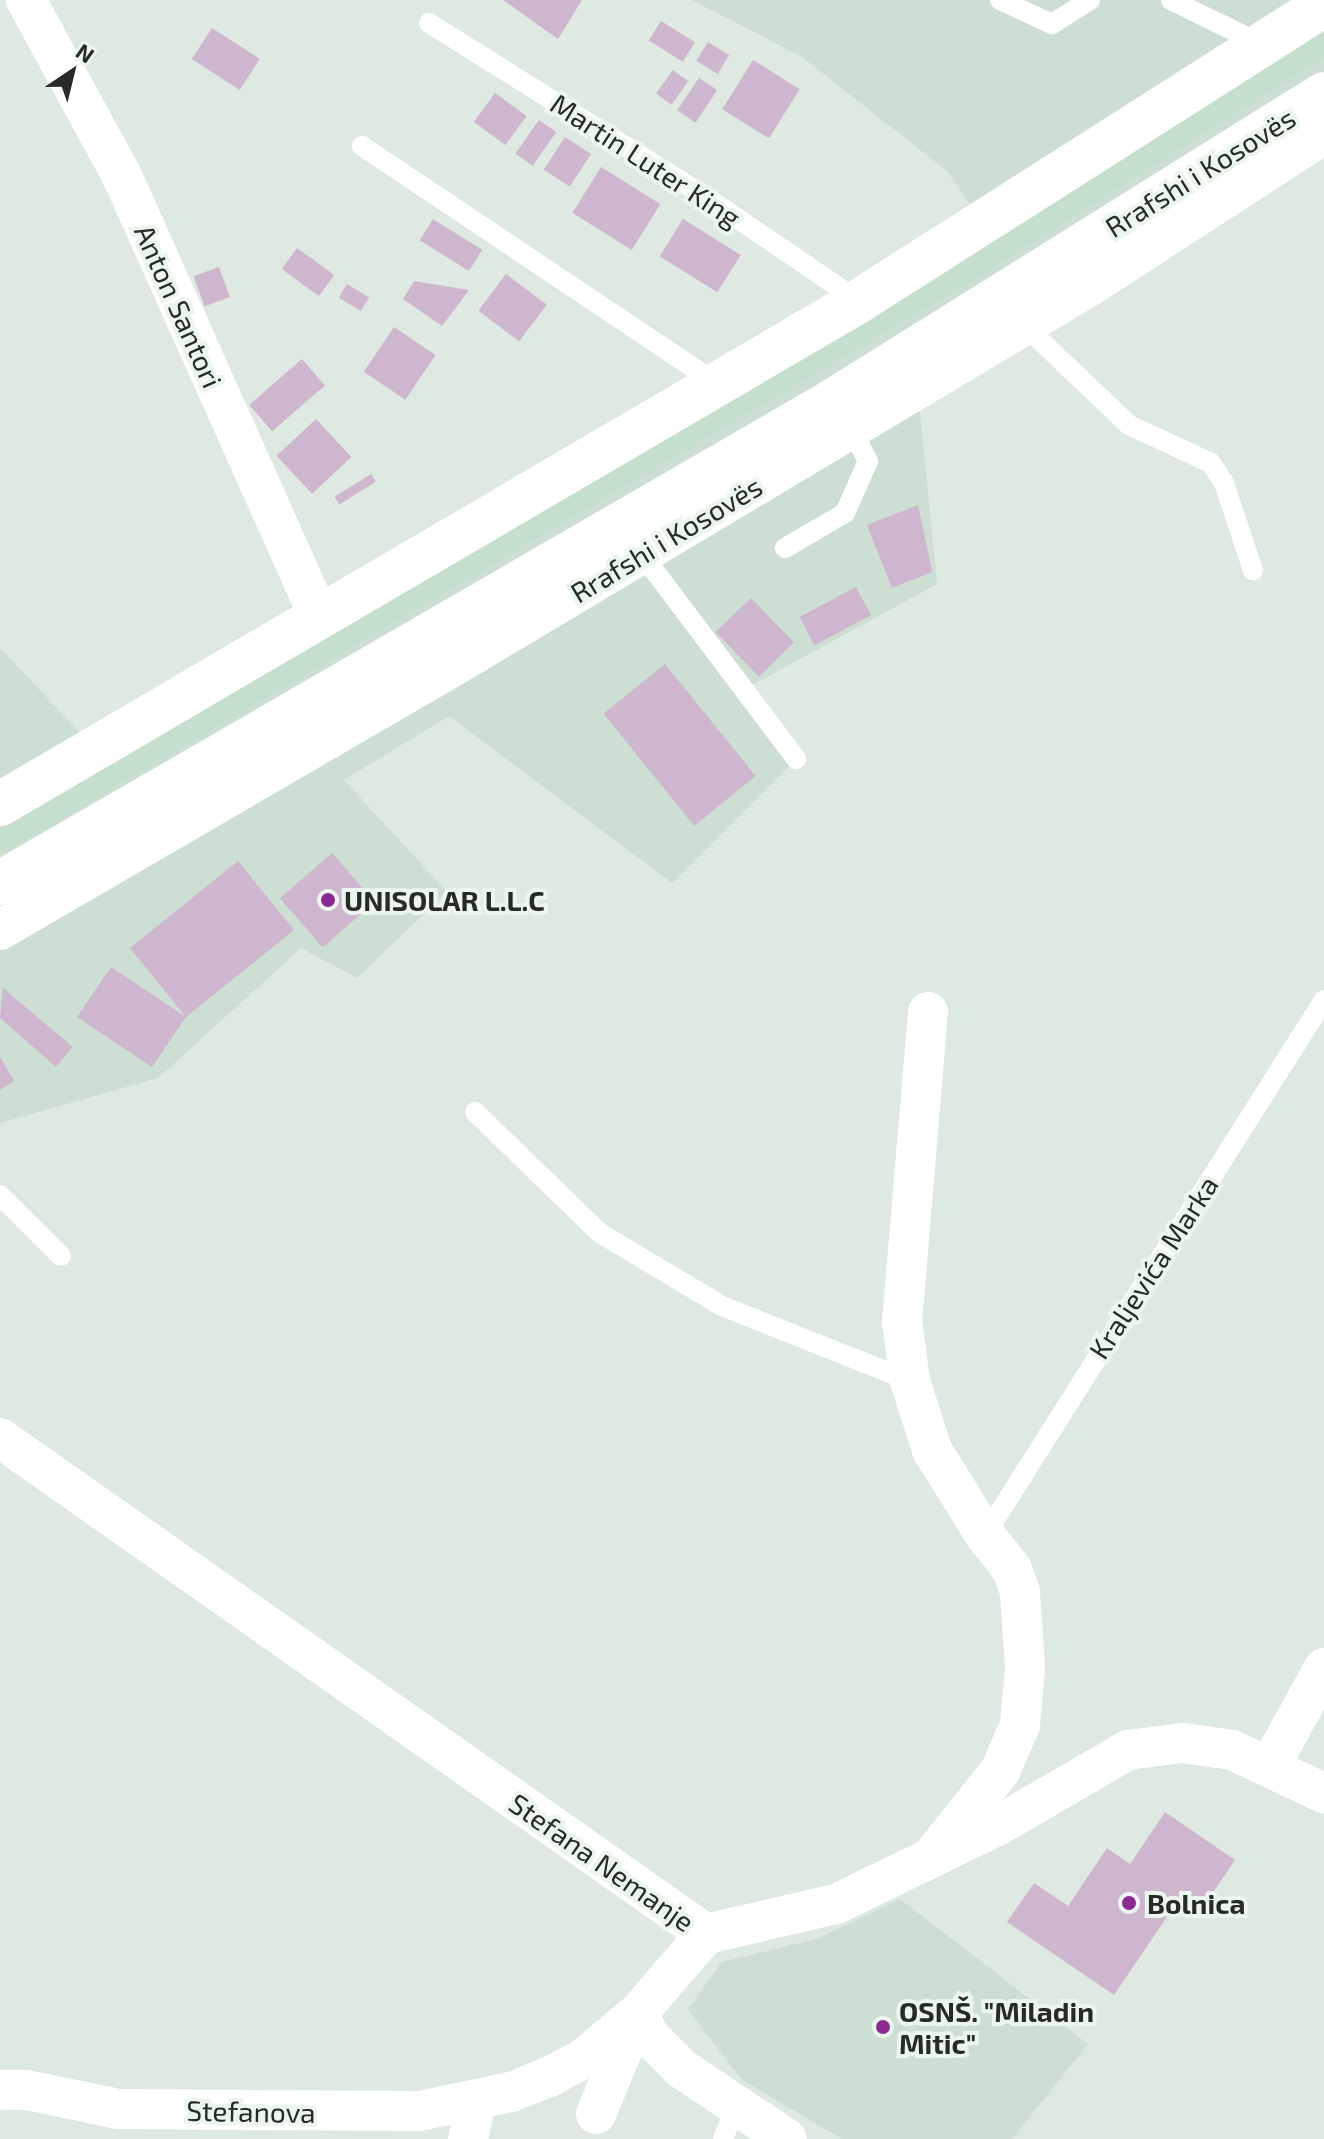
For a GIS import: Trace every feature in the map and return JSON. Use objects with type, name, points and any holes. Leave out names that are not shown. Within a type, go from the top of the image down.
[{"type":"highway","points":[[0,804],[859,301],[1324,5]]},
{"type":"highway","name":"Rrafshi i Kosovës","points":[[0,883],[831,402],[1324,94]]},
{"type":"street","name":"Anton Santori","points":[[26,0],[122,176],[320,618]]},
{"type":"street","name":"Rrafshi i Kosovës","points":[[0,930],[1024,325],[1324,134]]},
{"type":"street","points":[[928,1012],[902,1321],[910,1381],[932,1450],[985,1535],[1012,1569],[1020,1592],[1025,1668],[1020,1725],[1000,1771],[933,1855]]},
{"type":"street","name":"Stefana Nemanje","points":[[0,1438],[706,1934],[836,1904],[999,1825],[1128,1750],[1183,1743],[1232,1750],[1271,1764],[1324,1793]]},
{"type":"street","points":[[1271,1764],[1324,1668]]},
{"type":"street","points":[[596,2114],[638,2013],[706,1934]]},
{"type":"street","points":[[638,2013],[665,2053],[730,2123],[787,2139]]},
{"type":"street","name":"Stefanova","points":[[13,2090],[119,2109],[268,2113],[419,2111],[472,2120],[584,2058],[638,2013]]},
{"type":"lane","points":[[1000,0],[1052,24],[1090,0]]},
{"type":"lane","points":[[1171,0],[1263,45]]},
{"type":"lane","name":"Martin Luter King","points":[[429,23],[697,191],[859,301]]},
{"type":"lane","points":[[362,146],[719,385]]},
{"type":"lane","points":[[1024,325],[1129,425],[1211,463],[1224,483],[1253,570]]},
{"type":"lane","points":[[785,548],[845,513],[868,461],[851,429]]},
{"type":"lane","points":[[641,553],[796,759]]},
{"type":"lane","name":"Kraljevića Marka","points":[[985,1535],[1324,1000]]},
{"type":"lane","points":[[475,1112],[600,1233],[722,1306],[910,1381]]},
{"type":"lane","points":[[0,1195],[61,1256]]},
{"type":"shaded area","points":[[692,0],[1324,0],[1324,153],[918,392],[937,584],[745,689],[796,759],[672,883],[449,716],[344,780],[447,892],[357,978],[301,948],[158,1078],[0,1123],[0,648],[119,774],[1000,247],[947,171],[802,57]]},
{"type":"shaded area","points":[[1324,30],[1324,57],[969,283],[0,855],[0,831],[954,265]]},
{"type":"shaded area","name":"OSNŠ. \"Miladin Mitic\"","points":[[900,1899],[1088,2044],[1012,2139],[842,2139],[742,2080],[688,2009],[722,1962],[817,1939]]},
{"type":"building","points":[[503,0],[582,0],[558,39]]},
{"type":"building","points":[[661,21],[695,42],[683,62],[649,41]]},
{"type":"building","points":[[212,28],[260,59],[240,90],[192,59]]},
{"type":"building","points":[[708,42],[729,55],[718,74],[696,61]]},
{"type":"building","points":[[753,60],[800,89],[769,138],[722,109]]},
{"type":"building","points":[[673,70],[688,81],[671,105],[656,93]]},
{"type":"building","points":[[699,78],[717,90],[695,123],[677,110]]},
{"type":"building","points":[[495,93],[527,116],[505,145],[474,122]]},
{"type":"building","points":[[539,120],[556,132],[533,166],[515,154]]},
{"type":"building","points":[[565,137],[591,154],[570,187],[544,170]]},
{"type":"building","points":[[601,167],[660,204],[632,250],[572,213]]},
{"type":"building","points":[[433,219],[482,250],[469,271],[420,240]]},
{"type":"building","points":[[683,219],[741,255],[717,292],[660,256]]},
{"type":"building","points":[[297,248],[334,275],[319,296],[282,269]]},
{"type":"building","points":[[219,267],[230,297],[205,306],[194,276]]},
{"type":"building","points":[[506,274],[547,305],[519,341],[478,311]]},
{"type":"building","points":[[414,281],[469,290],[442,326],[403,299]]},
{"type":"building","points":[[347,284],[369,297],[361,311],[339,298]]},
{"type":"building","points":[[394,327],[435,355],[405,400],[364,372]]},
{"type":"building","points":[[302,359],[325,385],[272,431],[249,405]]},
{"type":"building","points":[[316,419],[351,457],[312,494],[277,456]]},
{"type":"building","points":[[371,474],[376,482],[339,504],[335,497]]},
{"type":"building","points":[[918,505],[932,572],[892,588],[867,525]]},
{"type":"building","points":[[856,587],[871,615],[815,645],[799,617]]},
{"type":"building","points":[[751,598],[794,643],[759,677],[716,632]]},
{"type":"building","points":[[665,664],[756,776],[694,826],[604,714]]},
{"type":"building","name":"UNISOLAR L.L.C","points":[[332,853],[375,902],[323,947],[280,898]]},
{"type":"building","points":[[238,861],[294,930],[186,1017],[130,948]]},
{"type":"building","points":[[111,967],[186,1017],[152,1067],[77,1017]]},
{"type":"building","points":[[3,988],[73,1047],[56,1067],[0,1018]]},
{"type":"building","points":[[0,1057],[14,1081],[0,1090]]},
{"type":"building","points":[[1165,1812],[1235,1860],[1197,1916],[1177,1902],[1114,1995],[1007,1922],[1034,1883],[1068,1906],[1107,1848],[1130,1864]]},
{"type":"place","name":"UNISOLAR L.L.C","points":[[328,900]]},
{"type":"place","name":"Bolnica","points":[[1129,1903]]},
{"type":"place","name":"OSNŠ. \"Miladin Mitic\"","points":[[883,2027]]}]
